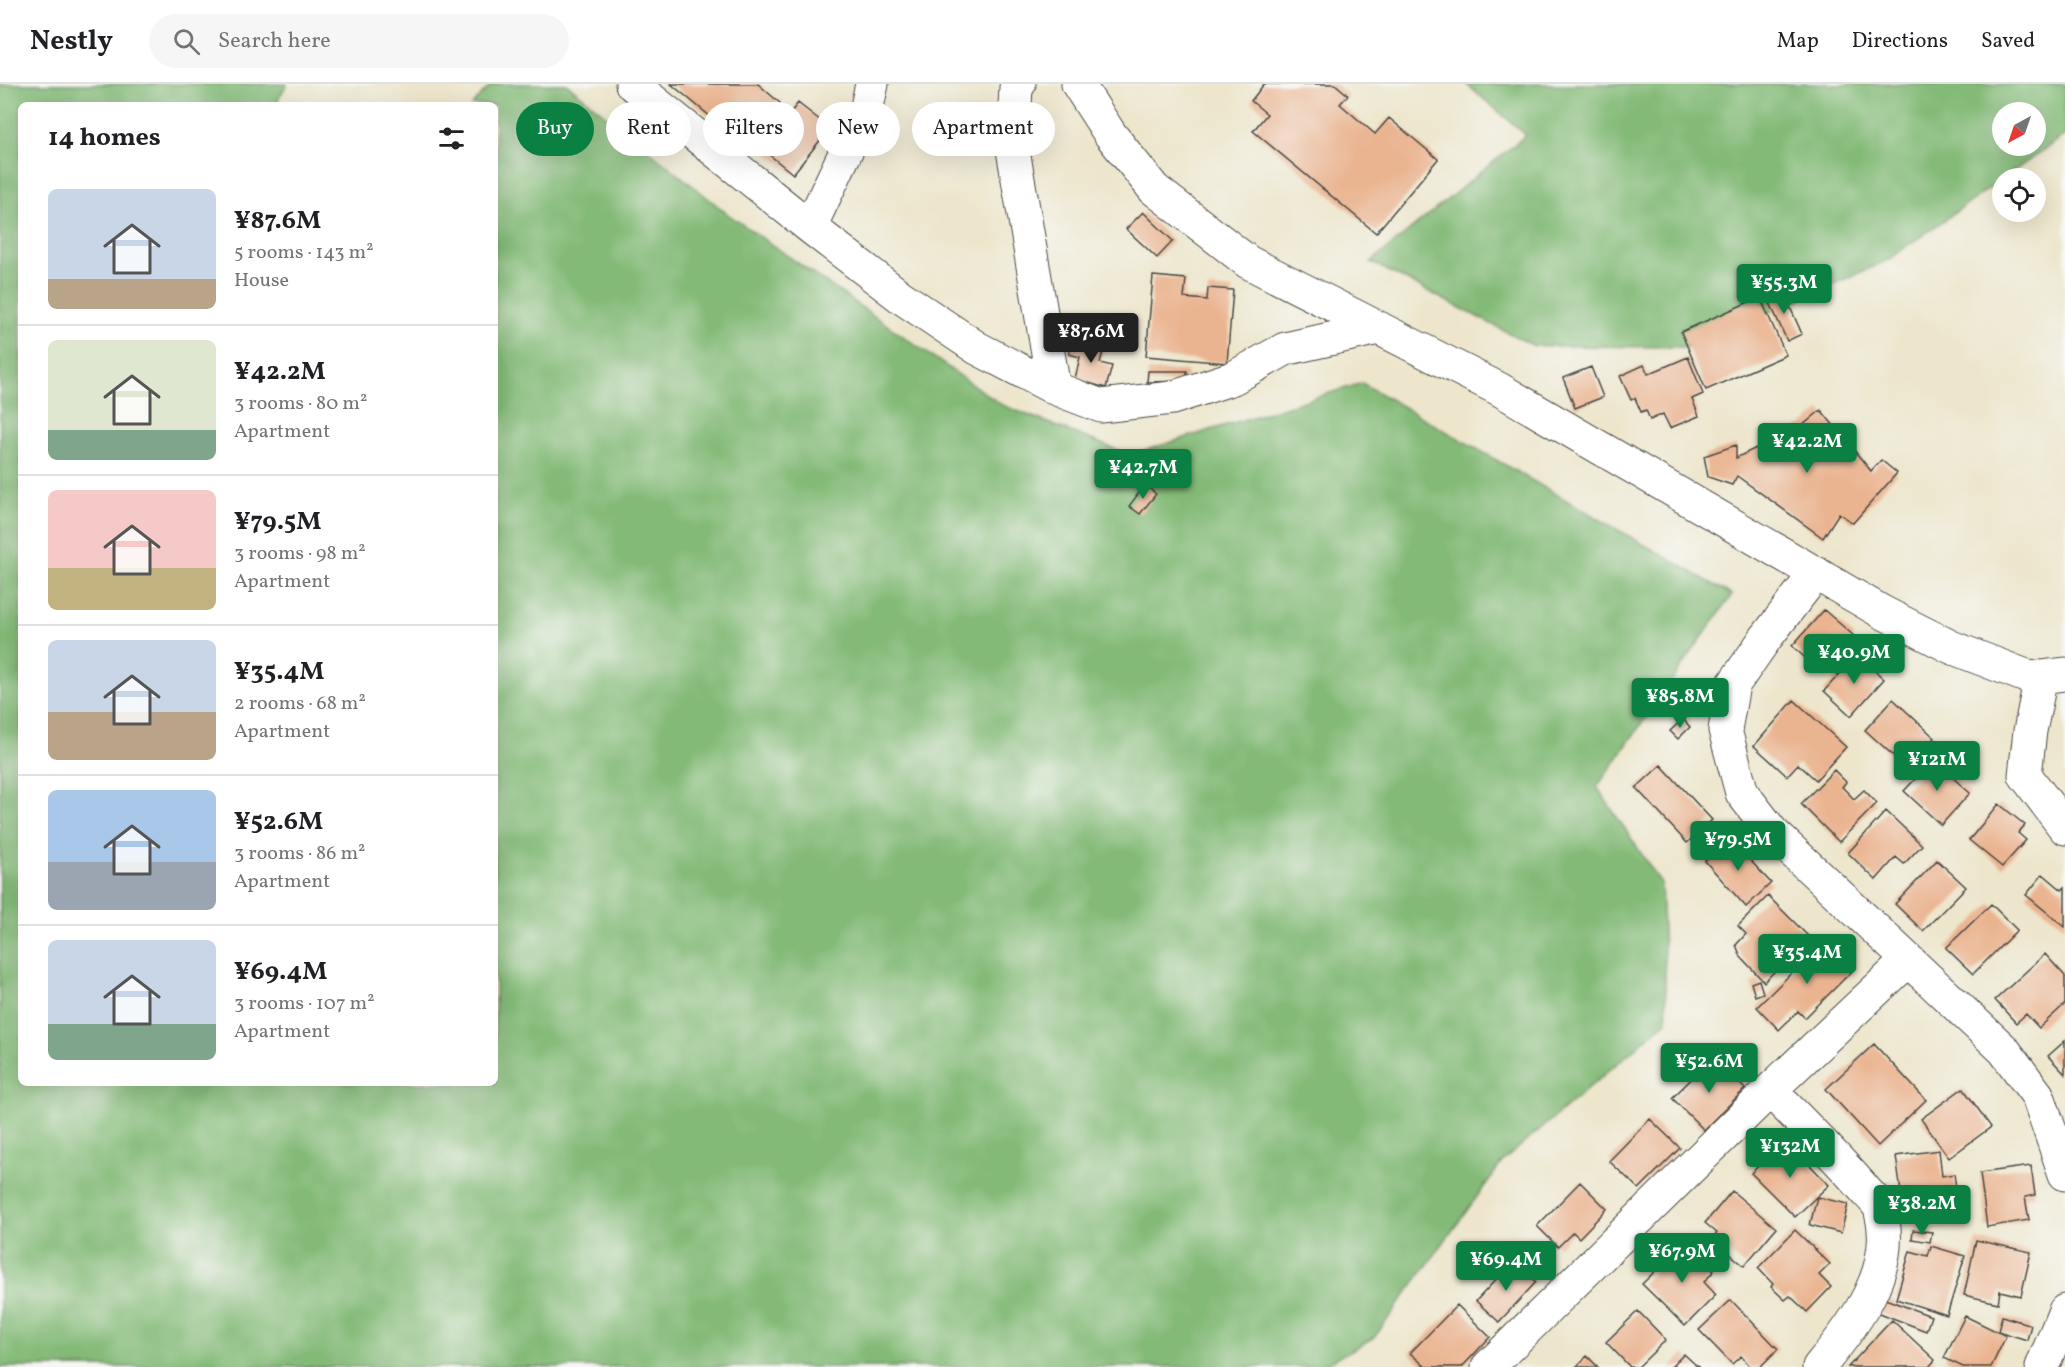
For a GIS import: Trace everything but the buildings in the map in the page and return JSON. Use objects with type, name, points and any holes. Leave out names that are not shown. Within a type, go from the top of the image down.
[{"type":"street","points":[[632,84],[901,297],[977,348],[1054,388],[1101,406],[1172,398],[1233,378],[1285,349],[1379,328]]},
{"type":"street","points":[[810,227],[867,107],[873,84]]},
{"type":"street","points":[[1019,84],[1016,87],[1013,150],[1054,388]]},
{"type":"street","points":[[1078,84],[1110,134],[1154,189],[1248,262],[1499,389],[1882,612],[1951,647],[2026,676],[2053,676],[2030,731],[2025,775],[2065,828]]},
{"type":"street","points":[[1816,573],[1733,685],[1725,730],[1742,793],[1772,832],[2004,1050],[2038,1096],[2063,1161]]},
{"type":"street","points":[[1488,1367],[1770,1090],[1907,961]]},
{"type":"street","points":[[1770,1090],[1849,1172],[1881,1209],[1885,1250],[1868,1302],[1841,1342],[1819,1367]]},
{"type":"street","points":[[2042,1367],[2065,1311]]},
{"type":"green space","points":[[0,84],[287,84],[277,102],[18,102],[18,1086],[498,1086],[498,102],[475,102],[492,84],[567,84],[589,102],[516,102],[516,156],[594,156],[594,106],[606,116],[606,156],[656,156],[729,215],[1002,405],[1130,455],[1362,383],[1732,595],[1597,787],[1661,883],[1667,1021],[1503,1161],[1374,1338],[1320,1367],[0,1367]]},
{"type":"green space","points":[[1466,84],[2065,84],[2065,135],[2046,148],[2046,102],[1992,102],[1992,156],[2035,156],[2018,168],[1992,168],[1992,186],[1886,261],[1690,347],[1534,346],[1371,262],[1526,135]]}]
